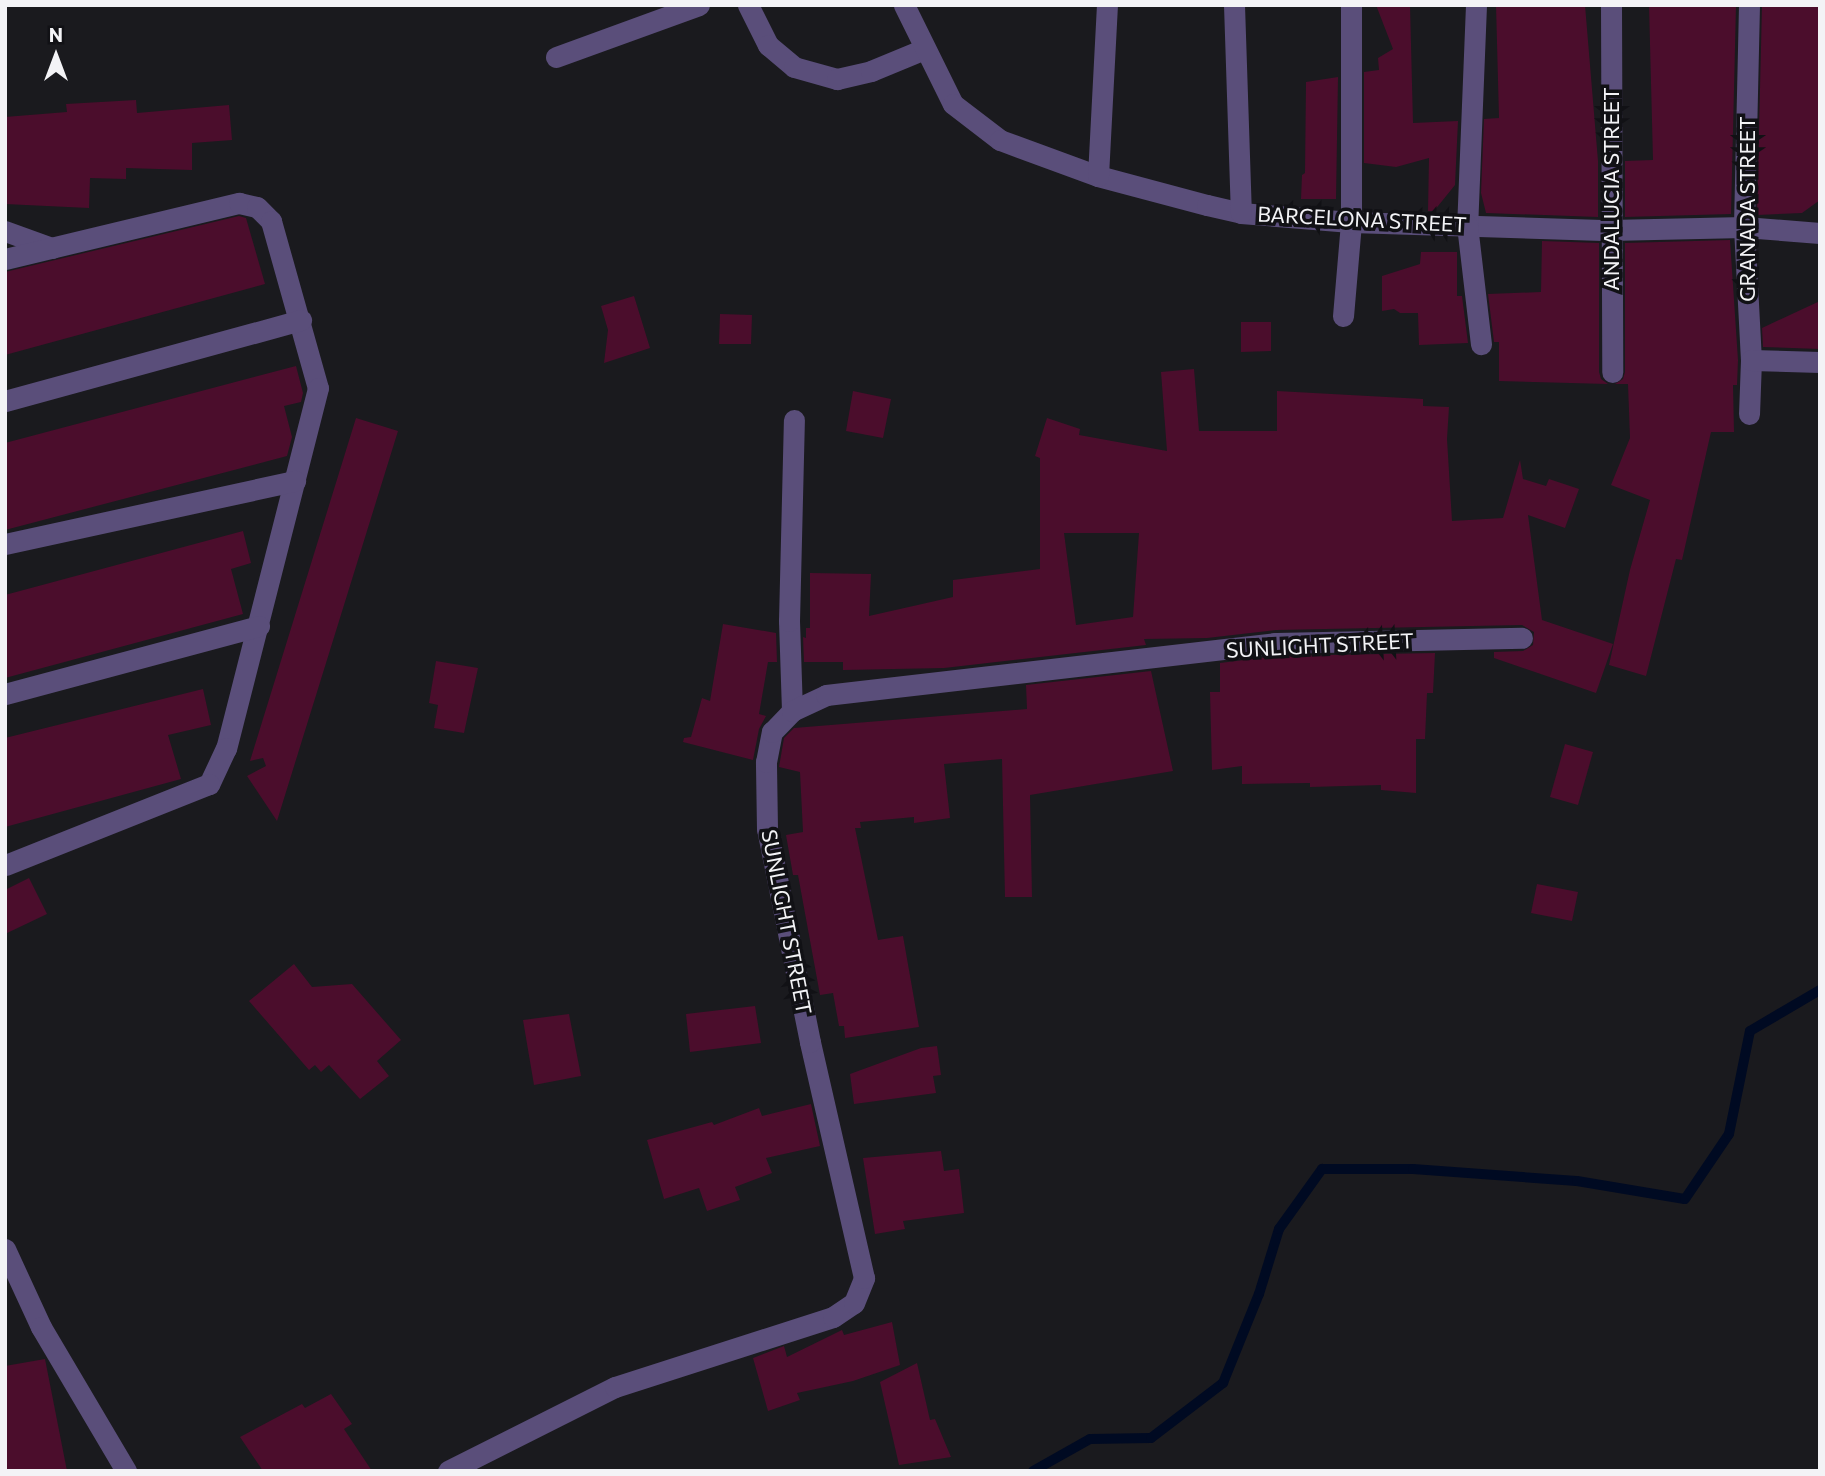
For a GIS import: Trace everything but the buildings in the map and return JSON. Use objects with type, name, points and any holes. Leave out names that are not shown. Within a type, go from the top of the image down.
[{"type":"street","points":[[556,57],[699,5]]},
{"type":"street","points":[[748,5],[768,45],[794,67],[837,79],[871,71],[925,50]]},
{"type":"street","name":"BARCELONA STREET","points":[[904,5],[953,104],[1000,140],[1098,176],[1241,213],[1351,222],[1610,230],[1744,227],[1820,233]]},
{"type":"street","points":[[1098,176],[1107,5]]},
{"type":"street","points":[[1234,5],[1241,213]]},
{"type":"street","points":[[1343,316],[1351,222],[1351,5]]},
{"type":"street","points":[[1476,5],[1467,225],[1481,344]]},
{"type":"street","name":"ANDALUCIA STREET","points":[[1611,5],[1612,372]]},
{"type":"street","name":"GRANADA STREET","points":[[1749,5],[1744,227],[1751,360],[1749,414]]},
{"type":"street","points":[[5,259],[239,203],[257,207],[271,221],[318,388],[226,748],[209,785],[5,865]]},
{"type":"street","points":[[5,231],[52,247]]},
{"type":"street","points":[[5,401],[301,320]]},
{"type":"street","points":[[1751,360],[1820,362]]},
{"type":"street","points":[[792,711],[789,621],[794,420]]},
{"type":"street","points":[[5,544],[295,481]]},
{"type":"street","points":[[5,694],[259,626]]},
{"type":"street","name":"SUNLIGHT STREET","points":[[449,1471],[615,1387],[833,1317],[854,1303],[864,1278],[810,1042],[767,829],[766,762],[772,732],[792,711],[826,695],[1276,643],[1522,638]]},
{"type":"street","points":[[5,1250],[41,1327],[126,1471]]},
{"type":"waterway","points":[[1033,1471],[1090,1439],[1151,1438],[1223,1383],[1259,1294],[1279,1229],[1322,1169],[1413,1169],[1577,1181],[1685,1199],[1729,1134],[1750,1031],[1820,990]]}]
